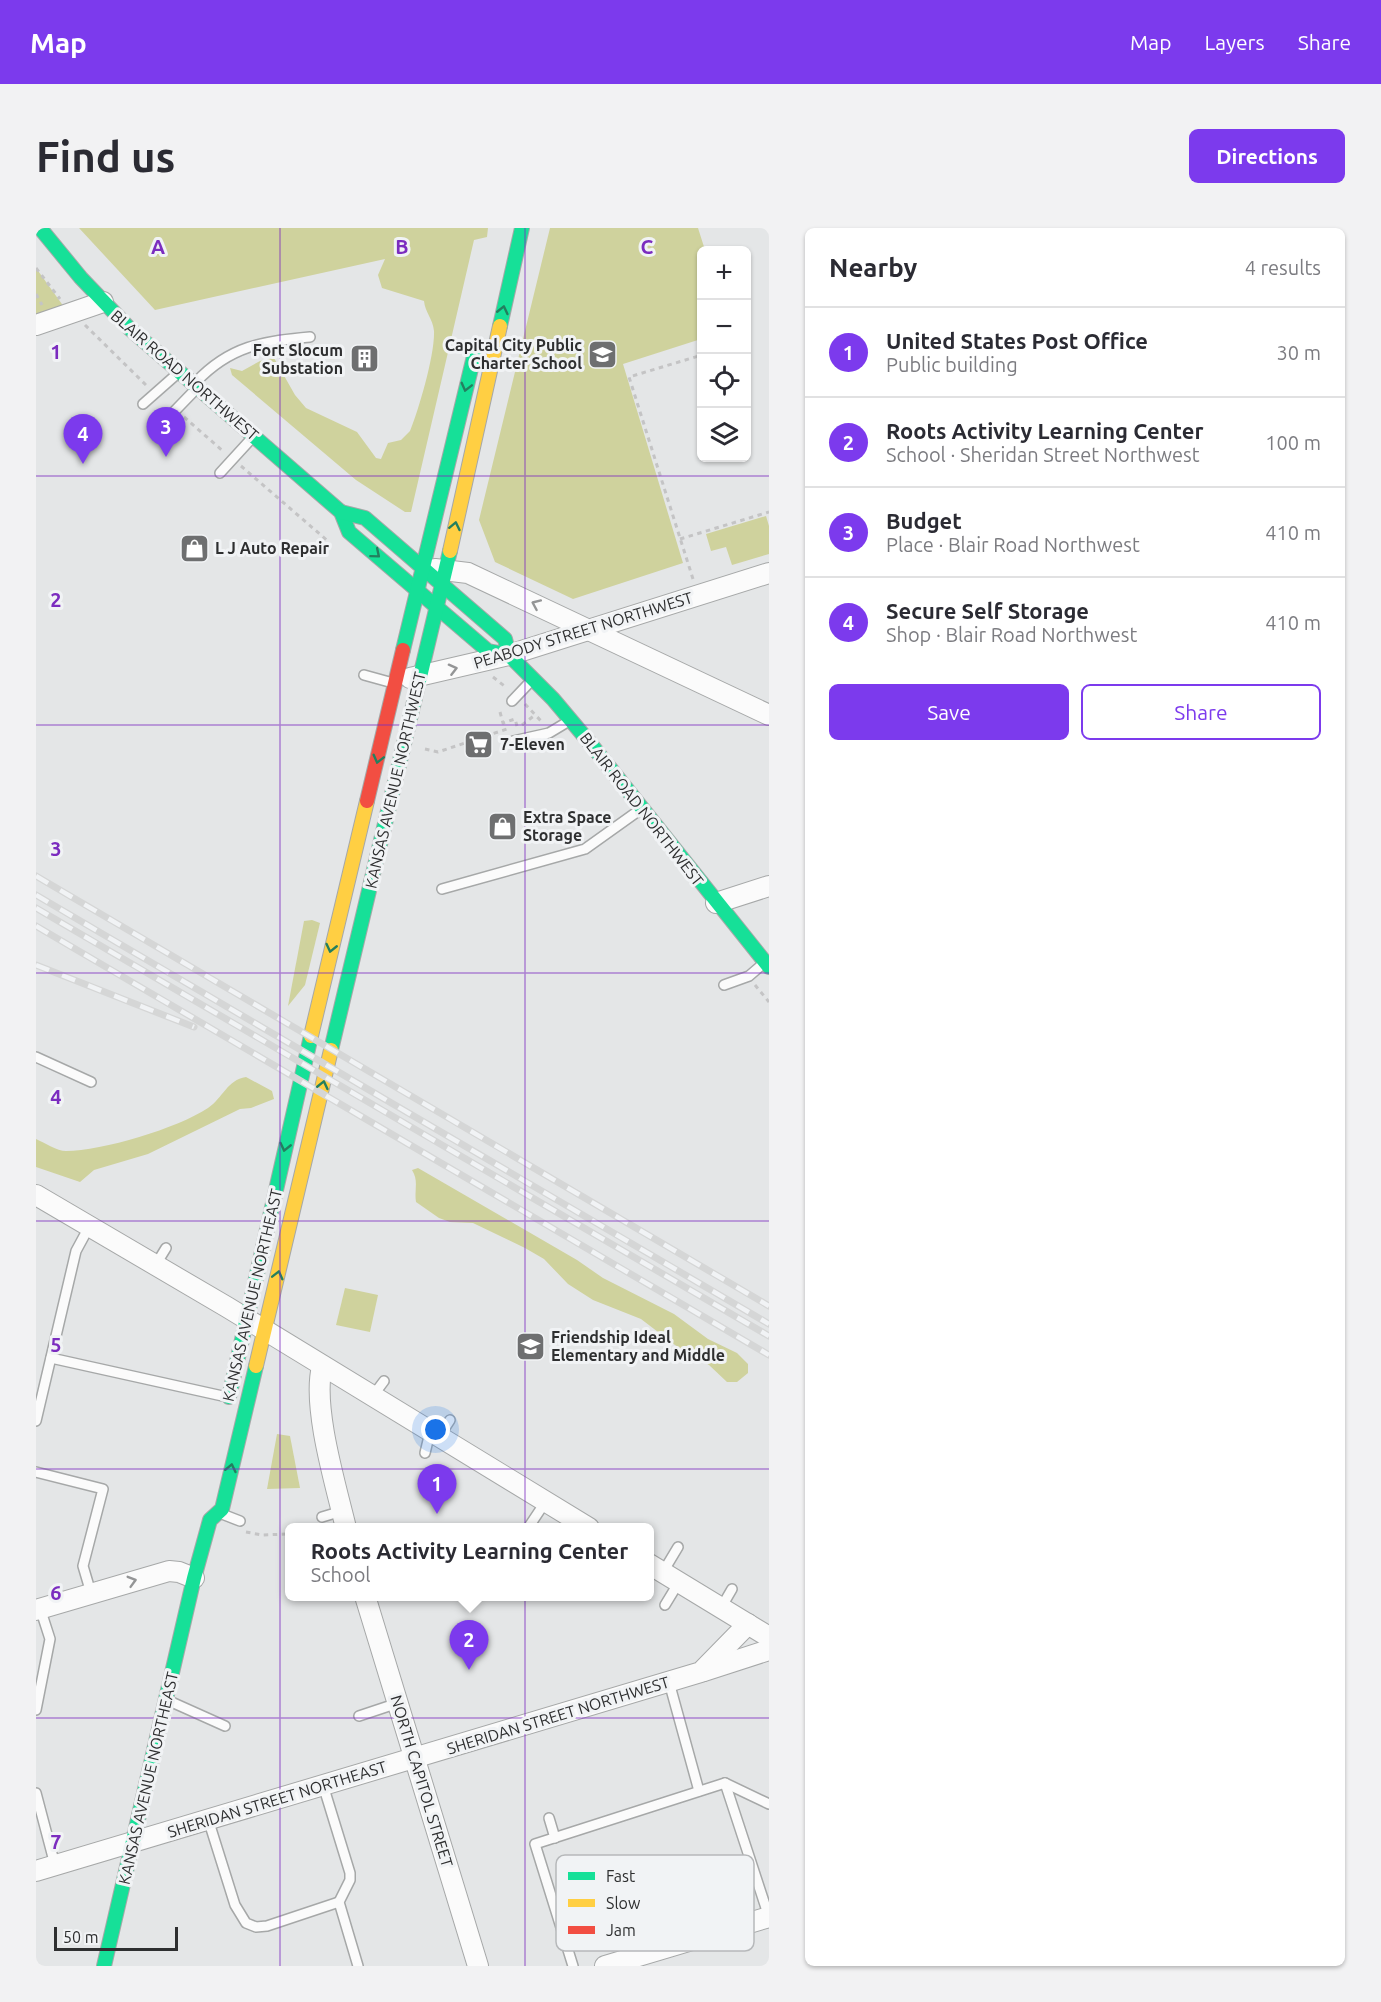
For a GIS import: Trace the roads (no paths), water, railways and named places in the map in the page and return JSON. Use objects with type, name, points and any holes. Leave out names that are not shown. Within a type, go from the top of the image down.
[{"type":"street","name":"BLAIR ROAD NORTHWEST","points":[[40,228],[103,302],[179,372],[341,512],[349,532],[488,651],[509,655]]},
{"type":"street","name":"KANSAS AVENUE NORTHWEST","points":[[264,1332],[417,715],[420,676],[522,228]]},
{"type":"street","points":[[36,325],[103,302]]},
{"type":"street","name":"KANSAS AVENUE NORTHWEST","points":[[303,1070],[379,726],[396,683],[480,332]]},
{"type":"street","name":"BLAIR ROAD NORTHWEST","points":[[341,512],[365,518],[424,569]]},
{"type":"street","points":[[424,569],[443,576],[468,573],[590,628],[769,715]]},
{"type":"street","name":"PEABODY STREET NORTHWEST","points":[[396,683],[509,655],[769,573]]},
{"type":"street","name":"BLAIR ROAD NORTHWEST","points":[[443,576],[505,639],[509,655],[571,720],[767,965]]},
{"type":"street","points":[[716,903],[769,886]]},
{"type":"street","name":"KANSAS AVENUE NORTHEAST","points":[[228,1403],[246,1318],[259,1233],[303,1070]]},
{"type":"street","points":[[36,1195],[246,1318],[264,1332],[582,1523]]},
{"type":"street","name":"KANSAS AVENUE NORTHEAST","points":[[104,1966],[134,1841],[164,1699],[194,1578],[211,1514],[222,1509],[264,1332]]},
{"type":"street","points":[[322,1367],[321,1404],[344,1519]]},
{"type":"street","points":[[38,1609],[169,1571],[194,1578]]},
{"type":"street","points":[[664,1573],[768,1638]]},
{"type":"street","name":"NORTH CAPITOL STREET","points":[[367,1601],[478,1966]]},
{"type":"street","name":"SHERIDAN STREET NORTHWEST","points":[[701,1672],[748,1624]]},
{"type":"street","name":"SHERIDAN STREET NORTHWEST","points":[[415,1758],[701,1672],[768,1638]]},
{"type":"street","name":"SHERIDAN STREET NORTHEAST","points":[[45,1868],[415,1758]]},
{"type":"street","points":[[754,1921],[769,1917]]},
{"type":"street","points":[[605,1966],[655,1951]]},
{"type":"lane","points":[[165,421],[212,366],[234,352],[273,340],[310,337]]},
{"type":"lane","points":[[143,404],[179,372]]},
{"type":"lane","points":[[220,473],[254,436]]},
{"type":"lane","points":[[364,675],[396,683]]},
{"type":"lane","points":[[512,701],[534,679]]},
{"type":"lane","points":[[513,741],[549,733],[571,720]]},
{"type":"lane","points":[[442,890],[585,849],[643,808]]},
{"type":"lane","points":[[724,985],[748,976],[767,965]]},
{"type":"lane","points":[[36,1057],[91,1082]]},
{"type":"lane","points":[[36,1421],[76,1251],[89,1227]]},
{"type":"lane","points":[[155,1266],[166,1248]]},
{"type":"lane","points":[[51,1358],[228,1403]]},
{"type":"lane","points":[[372,1397],[384,1381]]},
{"type":"lane","points":[[425,1454],[435,1434],[450,1420]]},
{"type":"lane","points":[[36,1472],[103,1489],[83,1566],[91,1593]]},
{"type":"lane","points":[[531,1523],[546,1501]]},
{"type":"lane","points":[[211,1514],[240,1521]]},
{"type":"lane","points":[[322,1516],[344,1519]]},
{"type":"lane","points":[[665,1605],[664,1573],[678,1547]]},
{"type":"lane","points":[[721,1608],[732,1589]]},
{"type":"lane","points":[[36,1710],[50,1639],[38,1609]]},
{"type":"lane","points":[[669,1682],[699,1791]]},
{"type":"lane","points":[[164,1699],[225,1726]]},
{"type":"lane","points":[[359,1716],[398,1703]]},
{"type":"lane","points":[[725,1783],[749,1855]]},
{"type":"lane","points":[[556,1910],[536,1844],[725,1783],[769,1804]]},
{"type":"lane","points":[[323,1785],[350,1874],[350,1880],[339,1902],[358,1966]]},
{"type":"lane","points":[[36,1793],[45,1868]]},
{"type":"lane","points":[[549,1818],[555,1838]]},
{"type":"lane","points":[[208,1819],[235,1905],[246,1923],[256,1927],[267,1926],[339,1902]]},
{"type":"lane","points":[[754,1871],[769,1917]]},
{"type":"lane","points":[[568,1951],[573,1966]]},
{"type":"railway","points":[[36,876],[769,1306]]},
{"type":"railway","points":[[36,895],[769,1324]]},
{"type":"railway","points":[[36,908],[769,1336]]},
{"type":"railway","points":[[36,926],[769,1355]]},
{"type":"railway","points":[[36,965],[194,1027]]},
{"type":"place","name":"Capital City Public Charter School","points":[[603,354]]},
{"type":"place","name":"Fort Slocum Substation","points":[[364,359]]},
{"type":"place","name":"Budget","points":[[166,457]]},
{"type":"place","name":"Secure Self Storage","points":[[83,464]]},
{"type":"place","name":"L J Auto Repair","points":[[194,548]]},
{"type":"place","name":"7-Eleven","points":[[479,744]]},
{"type":"place","name":"Extra Space Storage","points":[[502,826]]},
{"type":"place","name":"Friendship Ideal Elementary and Middle","points":[[530,1346]]},
{"type":"place","name":"United States Post Office","points":[[437,1514]]},
{"type":"place","name":"Roots Activity Learning Center","points":[[469,1670]]}]
